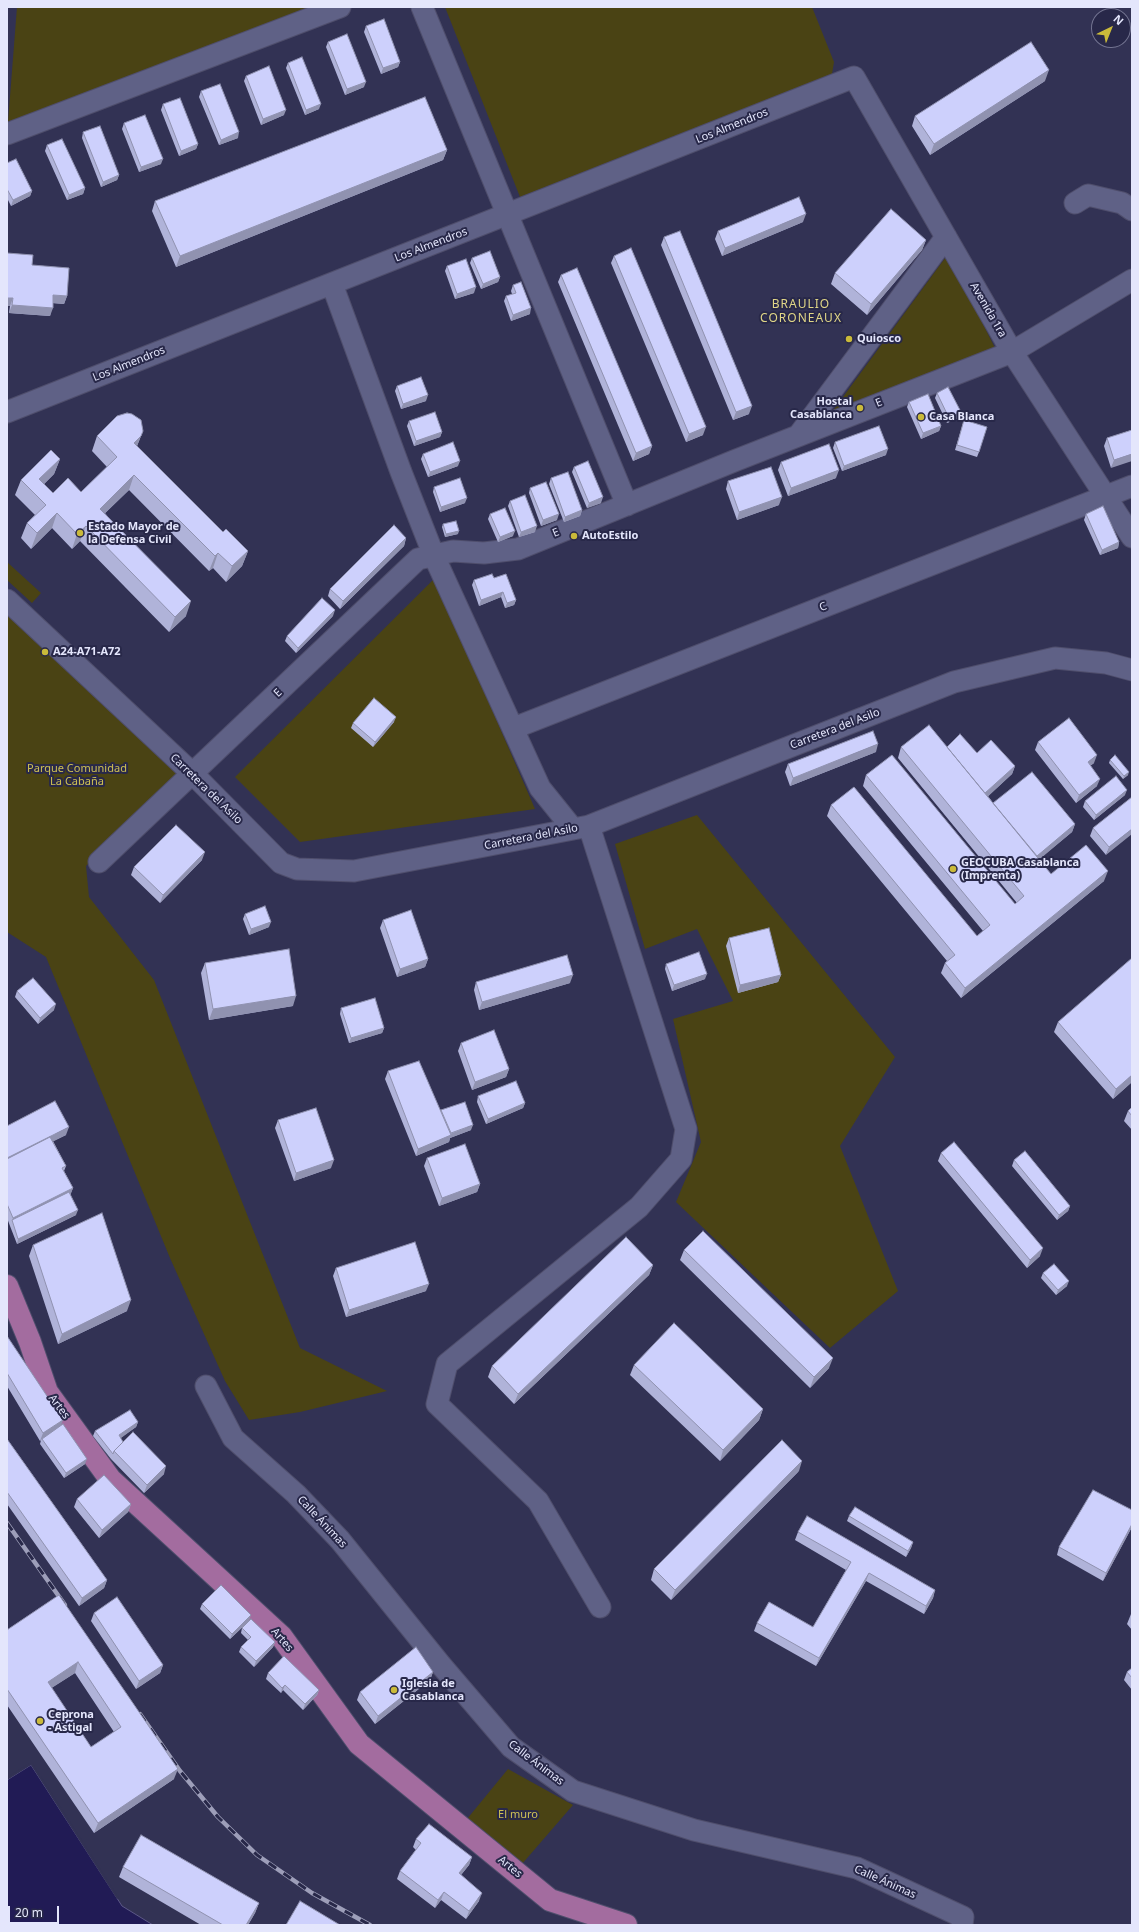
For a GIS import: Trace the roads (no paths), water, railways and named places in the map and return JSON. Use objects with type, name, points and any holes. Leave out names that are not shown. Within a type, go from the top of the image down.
[{"type":"main road","name":"Artes","points":[[7,1286],[30,1342],[47,1392],[110,1479],[281,1636],[359,1744],[550,1900],[626,1925]]},
{"type":"main road","points":[[7,1338],[47,1392]]},
{"type":"street","points":[[7,134],[340,7]]},
{"type":"street","points":[[422,7],[627,504]]},
{"type":"street","name":"Los Almendros","points":[[7,412],[854,77]]},
{"type":"street","name":"Avenida 1ra","points":[[854,77],[1012,352],[1132,537]]},
{"type":"street","points":[[1075,203],[1088,195],[1122,203],[1132,210]]},
{"type":"street","points":[[798,436],[946,237]]},
{"type":"street","name":"E","points":[[99,862],[418,559],[453,551],[484,553],[518,549],[627,504],[1012,352],[1132,280]]},
{"type":"street","points":[[332,284],[401,472],[434,556],[514,728],[540,788],[581,827],[686,1129],[681,1159],[639,1208],[447,1364],[437,1404],[538,1501],[600,1607]]},
{"type":"street","name":"C","points":[[514,728],[1132,486]]},
{"type":"street","name":"Carretera del Asilo","points":[[7,600],[193,774],[281,863],[297,869],[354,871],[581,827],[954,682],[1055,658],[1106,663],[1132,670]]},
{"type":"street","name":"Calle Ánimas","points":[[206,1386],[233,1438],[296,1494],[340,1540],[440,1664],[512,1747],[560,1782],[573,1790],[694,1830],[857,1868],[962,1921]]},
{"type":"railway","points":[[7,1523],[65,1605]]},
{"type":"railway","points":[[140,1714],[180,1771],[218,1817],[257,1855],[312,1893],[370,1925]]},
{"type":"place","name":"Quiosco","points":[[849,339]]},
{"type":"place","name":"Hostal Casablanca","points":[[860,408]]},
{"type":"place","name":"Casa Blanca","points":[[921,417]]},
{"type":"place","name":"Estado Mayor de la Defensa Civil","points":[[80,533]]},
{"type":"place","name":"AutoEstilo","points":[[574,536]]},
{"type":"place","name":"A24-A71-A72","points":[[45,652]]},
{"type":"place","name":"GEOCUBA Casablanca (Imprenta)","points":[[953,869]]},
{"type":"place","name":"Iglesia de Casablanca","points":[[394,1690]]},
{"type":"place","name":"Ceprona - Astigal","points":[[40,1721]]},
{"type":"district","name":"BRAULIO CORONEAUX","points":[[801,312]]},
{"type":"park label","name":"Parque Comunidad La Cabaña","points":[[77,775]]},
{"type":"park label","name":"El muro","points":[[518,1815]]}]
